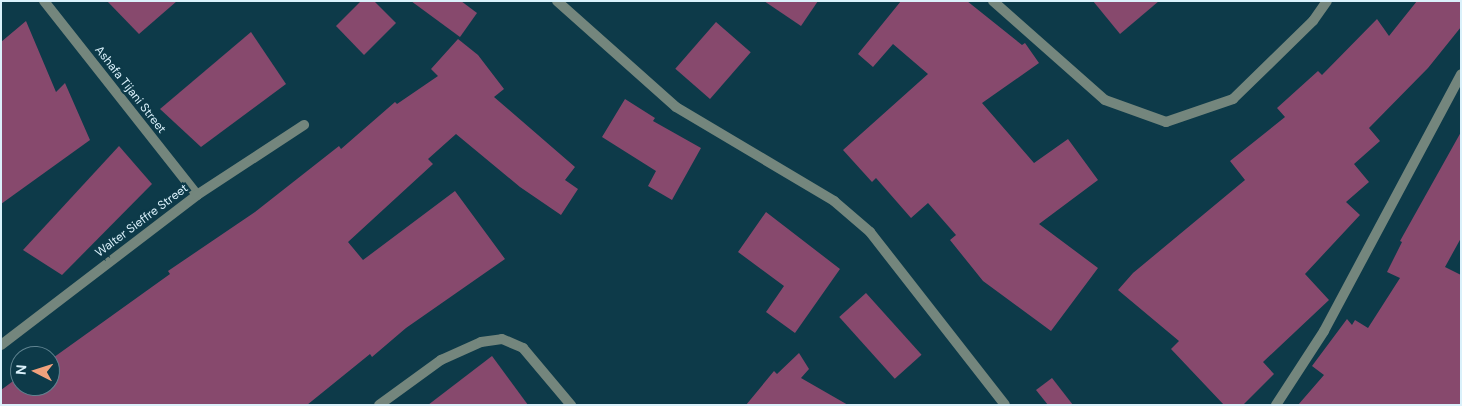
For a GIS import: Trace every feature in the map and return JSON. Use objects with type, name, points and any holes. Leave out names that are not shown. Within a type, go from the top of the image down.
[{"type":"street","name":"Ashafa Tijani Street","points":[[44,1],[197,195]]},
{"type":"street","points":[[557,1],[676,107],[819,192],[870,232],[1005,405]]},
{"type":"street","points":[[993,1],[1105,100],[1166,122],[1233,100],[1313,21],[1327,1]]},
{"type":"street","points":[[1276,405],[1324,331],[1461,74]]},
{"type":"street","name":"Walter Sieffre Street","points":[[1,345],[197,195],[304,125]]},
{"type":"street","points":[[379,405],[441,360],[482,342],[502,339],[523,348],[571,405]]},
{"type":"building","points":[[107,1],[177,1],[139,34]]},
{"type":"building","points":[[361,1],[374,1],[396,23],[364,55],[336,26]]},
{"type":"building","points":[[411,1],[461,1],[477,13],[460,37]]},
{"type":"building","points":[[764,1],[818,1],[801,26]]},
{"type":"building","points":[[901,1],[967,1],[1022,45],[1025,43],[1039,63],[982,103],[1034,163],[1068,139],[1098,180],[1039,224],[1098,268],[1051,331],[983,281],[950,240],[956,235],[928,203],[911,218],[876,178],[872,182],[843,150],[928,74],[893,44],[873,67],[858,54]]},
{"type":"building","points":[[1093,1],[1159,1],[1120,34]]},
{"type":"building","points":[[1417,1],[1461,1],[1461,27],[1428,68],[1369,128],[1380,141],[1354,164],[1369,182],[1346,202],[1360,215],[1305,274],[1329,300],[1263,362],[1274,374],[1243,405],[1224,405],[1171,349],[1179,341],[1118,290],[1133,273],[1245,180],[1230,161],[1285,117],[1277,108],[1318,71],[1322,75],[1377,19],[1389,36]]},
{"type":"building","points":[[26,21],[56,92],[65,83],[90,140],[1,204],[1,42]]},
{"type":"building","points":[[716,22],[751,52],[710,99],[675,69]]},
{"type":"building","points":[[251,32],[286,84],[201,147],[160,109]]},
{"type":"building","points":[[458,39],[478,55],[504,89],[494,97],[575,167],[565,180],[578,189],[561,215],[520,187],[456,134],[428,159],[433,164],[348,242],[363,260],[455,191],[505,259],[406,328],[372,357],[370,354],[307,405],[1,405],[1,390],[10,383],[10,396],[60,396],[60,353],[170,274],[168,271],[255,212],[339,146],[341,149],[395,102],[397,104],[438,76],[431,69]]},
{"type":"building","points":[[625,99],[655,118],[653,121],[701,148],[672,200],[648,186],[656,171],[602,137]]},
{"type":"building","points":[[1461,132],[1461,238],[1445,267],[1461,275],[1461,405],[1298,405],[1324,375],[1312,366],[1347,319],[1352,325],[1355,320],[1368,328],[1400,278],[1387,272],[1402,242],[1400,241]]},
{"type":"building","points":[[119,146],[152,184],[62,275],[23,250]]},
{"type":"building","points":[[766,212],[840,269],[795,333],[766,312],[784,286],[738,252]]},
{"type":"building","points":[[866,293],[922,355],[895,379],[839,317]]},
{"type":"building","points":[[799,353],[809,369],[801,378],[848,405],[746,405],[774,371],[777,374]]},
{"type":"building","points":[[492,356],[528,405],[428,405]]},
{"type":"building","points":[[1052,378],[1073,405],[1048,405],[1036,390]]}]
